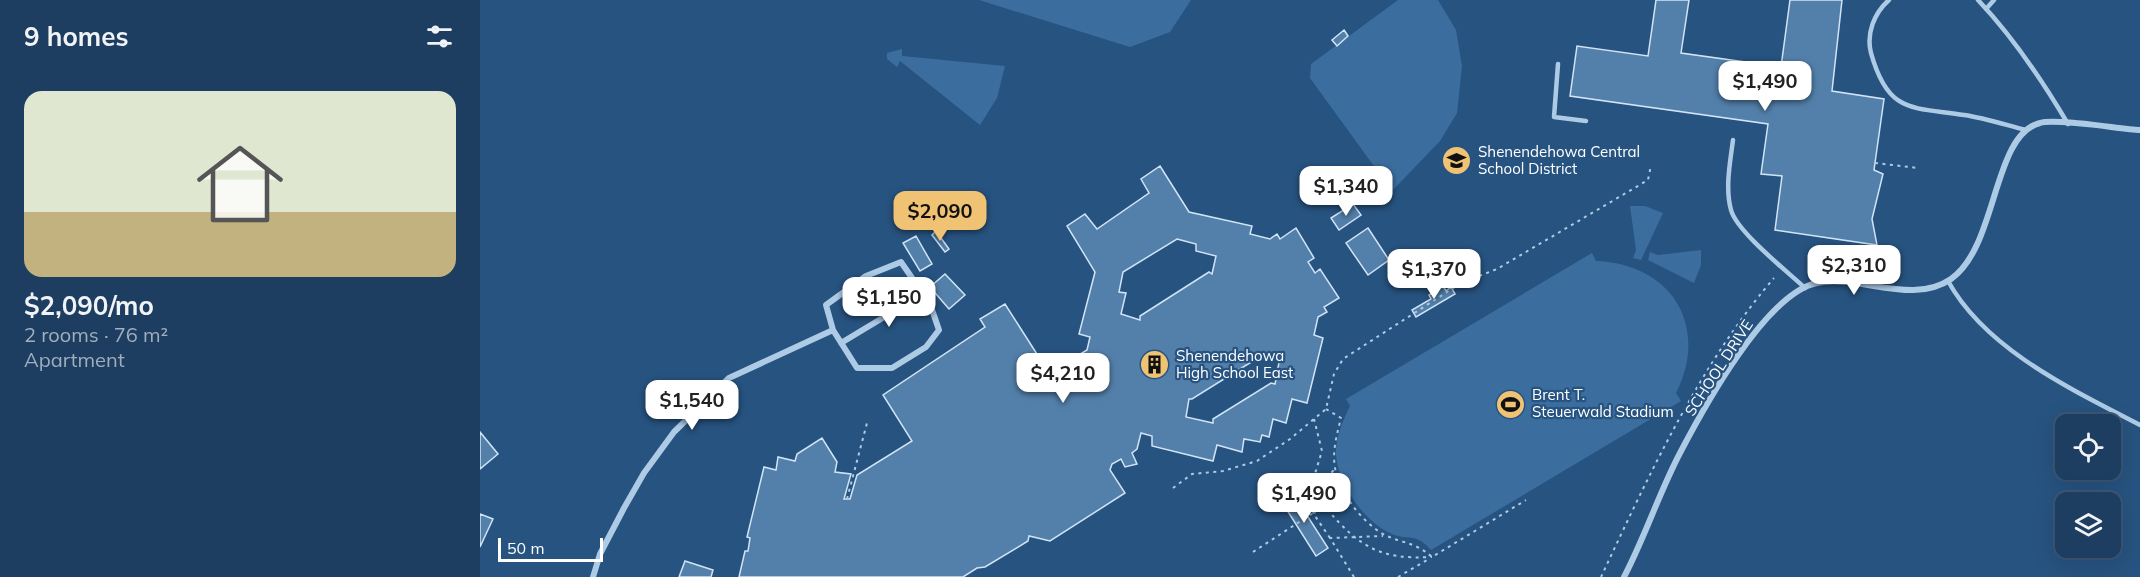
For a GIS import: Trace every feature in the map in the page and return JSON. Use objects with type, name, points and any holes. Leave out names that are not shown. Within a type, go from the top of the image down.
[{"type":"street","points":[[1948,281],[1961,271],[1988,223],[2009,152],[2026,130],[2041,122],[2140,130]]},
{"type":"street","points":[[901,262],[924,293],[939,330],[926,347],[892,368],[857,368],[833,330],[826,305],[866,276],[901,262]]},
{"type":"street","name":"SCHOOL DRIVE","points":[[1624,577],[1680,453],[1751,337],[1781,302],[1816,283],[1842,282],[1905,289],[1933,287],[1948,281]]},
{"type":"street","points":[[841,342],[924,293]]},
{"type":"street","points":[[593,577],[600,554],[624,508],[644,473],[674,432],[729,378],[833,330]]},
{"type":"lane","points":[[1889,0],[1879,8],[1871,26],[1869,46],[1883,85],[1894,97],[1907,107],[1920,111],[1965,115],[2026,130]]},
{"type":"lane","points":[[1978,0],[2045,85],[2068,124]]},
{"type":"lane","points":[[1986,9],[1994,0]]},
{"type":"lane","points":[[1558,64],[1554,117],[1586,121]]},
{"type":"lane","points":[[1733,140],[1728,175],[1731,212],[1746,233],[1805,288]]},
{"type":"lane","points":[[1948,281],[1960,302],[1984,327],[2052,378],[2140,425]]},
{"type":"path","points":[[1875,163],[1918,168]]},
{"type":"path","points":[[1173,488],[1192,474],[1223,471],[1257,461],[1290,439],[1326,409],[1334,374],[1343,359],[1461,283],[1497,269],[1648,180],[1651,165]]},
{"type":"path","points":[[1601,577],[1653,467],[1718,351],[1743,315],[1774,279]]},
{"type":"path","points":[[1326,409],[1341,418],[1335,442],[1335,468],[1351,504],[1386,535],[1419,546],[1432,557]]},
{"type":"path","points":[[1314,419],[1322,451],[1314,477],[1313,513],[1354,577]]},
{"type":"path","points":[[848,499],[867,423]]},
{"type":"path","points":[[1314,497],[1335,468]]},
{"type":"path","points":[[1398,577],[1526,500]]},
{"type":"path","points":[[1254,552],[1313,513],[1327,509],[1354,538],[1383,554],[1400,558],[1432,557]]},
{"type":"path","points":[[1330,538],[1386,535]]},
{"type":"shaded area","points":[[979,0],[1191,0],[1170,32],[1130,47]]},
{"type":"shaded area","points":[[1398,0],[1438,0],[1456,30],[1462,66],[1457,113],[1440,141],[1392,191],[1310,78],[1311,64]]},
{"type":"shaded area","points":[[902,49],[902,56],[1005,66],[997,98],[980,125],[900,61],[897,67],[887,59],[887,53]]},
{"type":"shaded area","points":[[1630,206],[1645,206],[1663,213],[1641,260],[1633,258],[1636,250]]},
{"type":"shaded area","points":[[1701,250],[1701,265],[1694,283],[1648,260],[1650,252],[1658,255]]},
{"type":"shaded area","name":"Brent T. Steuerwald Stadium","points":[[1592,253],[1596,261],[1622,265],[1645,273],[1663,286],[1677,303],[1685,322],[1688,344],[1685,368],[1676,393],[1681,401],[1431,550],[1416,539],[1390,533],[1370,519],[1352,498],[1340,474],[1337,462],[1338,439],[1350,406],[1346,399]]},
{"type":"building","points":[[1656,0],[1689,0],[1681,53],[1781,67],[1790,0],[1842,0],[1832,91],[1884,99],[1874,170],[1883,174],[1872,219],[1877,245],[1775,230],[1782,176],[1761,174],[1768,124],[1570,96],[1577,46],[1648,56]]},
{"type":"building","points":[[1344,30],[1348,36],[1337,46],[1332,40]]},
{"type":"building","name":"Shenendehowa High School East","points":[[1160,166],[1189,212],[1252,226],[1250,234],[1270,239],[1277,234],[1280,239],[1296,228],[1314,258],[1308,262],[1315,273],[1320,269],[1339,298],[1324,307],[1327,312],[1318,317],[1314,335],[1323,338],[1307,403],[1292,399],[1286,423],[1273,419],[1269,437],[1262,435],[1260,442],[1244,439],[1242,452],[1217,445],[1213,461],[1152,446],[1152,436],[1141,433],[1137,449],[1132,453],[1137,464],[1125,467],[1121,459],[1112,464],[1110,470],[1125,493],[1050,541],[1029,536],[1028,541],[985,567],[977,568],[963,577],[739,577],[745,551],[748,551],[750,538],[747,537],[764,467],[776,470],[778,457],[795,461],[797,454],[822,438],[837,462],[835,472],[851,474],[844,499],[850,499],[857,475],[912,441],[883,395],[985,327],[980,319],[1005,304],[1049,373],[1087,350],[1090,337],[1079,334],[1095,272],[1067,226],[1085,214],[1097,229],[1149,193],[1141,179]],"holes":[[[1177,239],[1196,244],[1196,251],[1216,256],[1212,274],[1209,272],[1140,316],[1140,320],[1121,314],[1126,293],[1119,292],[1123,272]],[[1262,352],[1280,357],[1275,384],[1271,383],[1213,419],[1213,423],[1186,417],[1189,399],[1261,356]]]},
{"type":"building","points":[[1353,204],[1361,215],[1339,230],[1331,218]]},
{"type":"building","points":[[1368,228],[1389,260],[1368,275],[1346,243]]},
{"type":"building","points":[[936,231],[949,249],[945,252],[932,235]]},
{"type":"building","points":[[916,236],[932,264],[920,271],[903,243]]},
{"type":"building","points":[[945,274],[965,295],[949,309],[930,287]]},
{"type":"building","points":[[1443,286],[1446,291],[1451,287],[1455,294],[1416,317],[1412,310],[1431,299],[1429,295]]},
{"type":"building","points":[[480,432],[498,454],[480,469]]},
{"type":"building","points":[[1292,492],[1328,548],[1316,556],[1280,499]]},
{"type":"building","points":[[480,514],[493,519],[480,547]]},
{"type":"building","points":[[685,561],[713,570],[711,577],[679,577]]},
{"type":"place","name":"Shenendehowa Central School District","points":[[1457,161]]},
{"type":"place","name":"Shenendehowa High School East","points":[[1155,365]]},
{"type":"place","name":"Brent T. Steuerwald Stadium","points":[[1511,404]]}]
